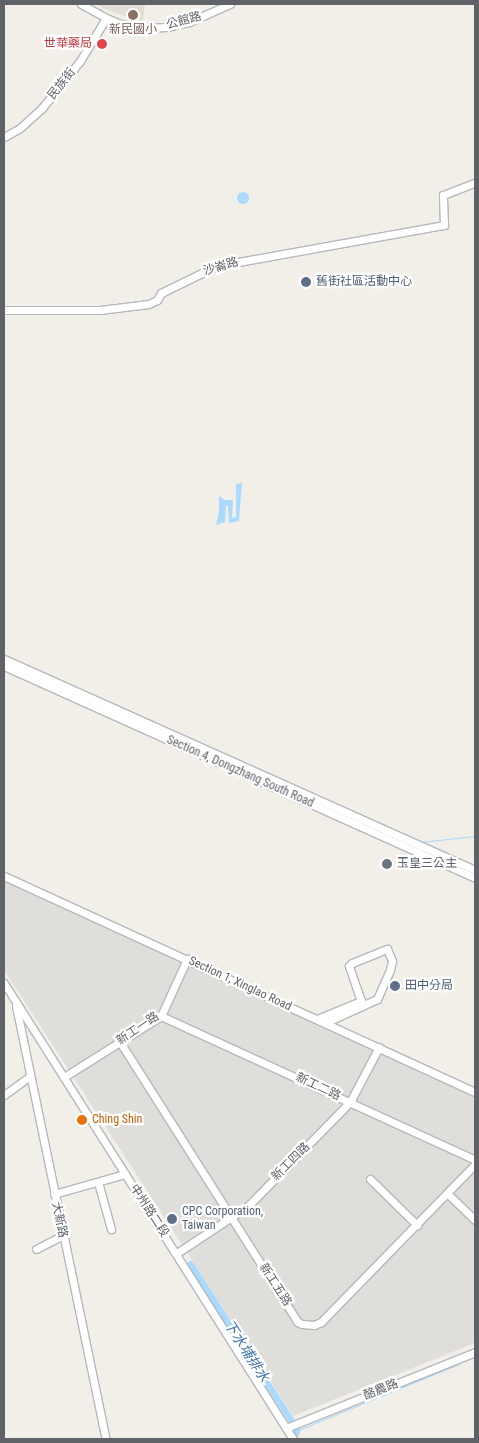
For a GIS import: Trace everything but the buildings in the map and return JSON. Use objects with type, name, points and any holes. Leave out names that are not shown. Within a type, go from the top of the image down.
[{"type":"street","name":"公館路","points":[[80,4],[106,18],[135,27],[167,27],[189,22],[230,4]]},
{"type":"street","name":"民族街","points":[[4,137],[20,128],[42,108],[80,61],[106,18]]},
{"type":"street","name":"沙崙路","points":[[4,310],[100,310],[149,304],[157,300],[161,293],[216,266],[444,225],[443,196],[475,183]]},
{"type":"street","name":"Section 4, Dongzhang South Road","points":[[4,659],[475,870]]},
{"type":"street","name":"Section 4, Dongzhang South Road","points":[[4,666],[475,878]]},
{"type":"street","name":"Section 1, Xinglao Road","points":[[4,876],[475,1092]]},
{"type":"street","points":[[317,1019],[361,1001],[348,966],[352,962],[387,949],[392,961],[377,999],[325,1023]]},
{"type":"street","name":"新工一路","points":[[64,1076],[161,1016],[187,959]]},
{"type":"street","name":"中州路二段","points":[[4,983],[177,1253],[293,1439]]},
{"type":"street","name":"大新路","points":[[15,1001],[29,1077],[106,1439]]},
{"type":"street","name":"新工二路","points":[[161,1016],[475,1160]]},
{"type":"street","name":"新工五路","points":[[120,1042],[298,1322],[307,1325],[322,1322],[475,1164]]},
{"type":"street","name":"新工四路","points":[[177,1253],[248,1206],[350,1102],[379,1047]]},
{"type":"street","points":[[4,1095],[29,1077]]},
{"type":"street","points":[[54,1194],[125,1174]]},
{"type":"street","points":[[370,1179],[417,1225]]},
{"type":"street","points":[[98,1182],[111,1229]]},
{"type":"street","points":[[448,1194],[475,1220]]},
{"type":"street","points":[[36,1249],[63,1236]]},
{"type":"street","name":"酪農路","points":[[286,1428],[475,1352]]},
{"type":"shaded area","name":"新民國小","points":[[94,4],[145,4],[143,22],[115,13]]},
{"type":"shaded area","points":[[4,878],[475,1096],[475,1343],[293,1416],[4,970]]},
{"type":"water","points":[[241,192],[245,192],[249,198],[245,204],[241,204],[237,200],[237,196]]},
{"type":"water","points":[[242,483],[239,521],[229,523],[228,506],[226,505],[225,522],[216,525],[219,512],[219,496],[225,500],[233,500],[232,518],[236,517],[236,484]]},
{"type":"waterway","points":[[421,842],[475,836]]},
{"type":"waterway","name":"下水埔排水","points":[[191,1264],[298,1430],[295,1439]]},
{"type":"waterway","points":[[298,1430],[459,1364]]},
{"type":"place","name":"新民國小","points":[[133,15]]},
{"type":"place","name":"世華藥局","points":[[102,44]]},
{"type":"place","name":"舊街社區活動中心","points":[[306,282]]},
{"type":"place","name":"玉皇三公主","points":[[387,864]]},
{"type":"place","name":"田中分局","points":[[395,986]]},
{"type":"place","name":"Ching Shin","points":[[82,1120]]},
{"type":"place","name":"CPC Corporation, Taiwan","points":[[172,1219]]}]
